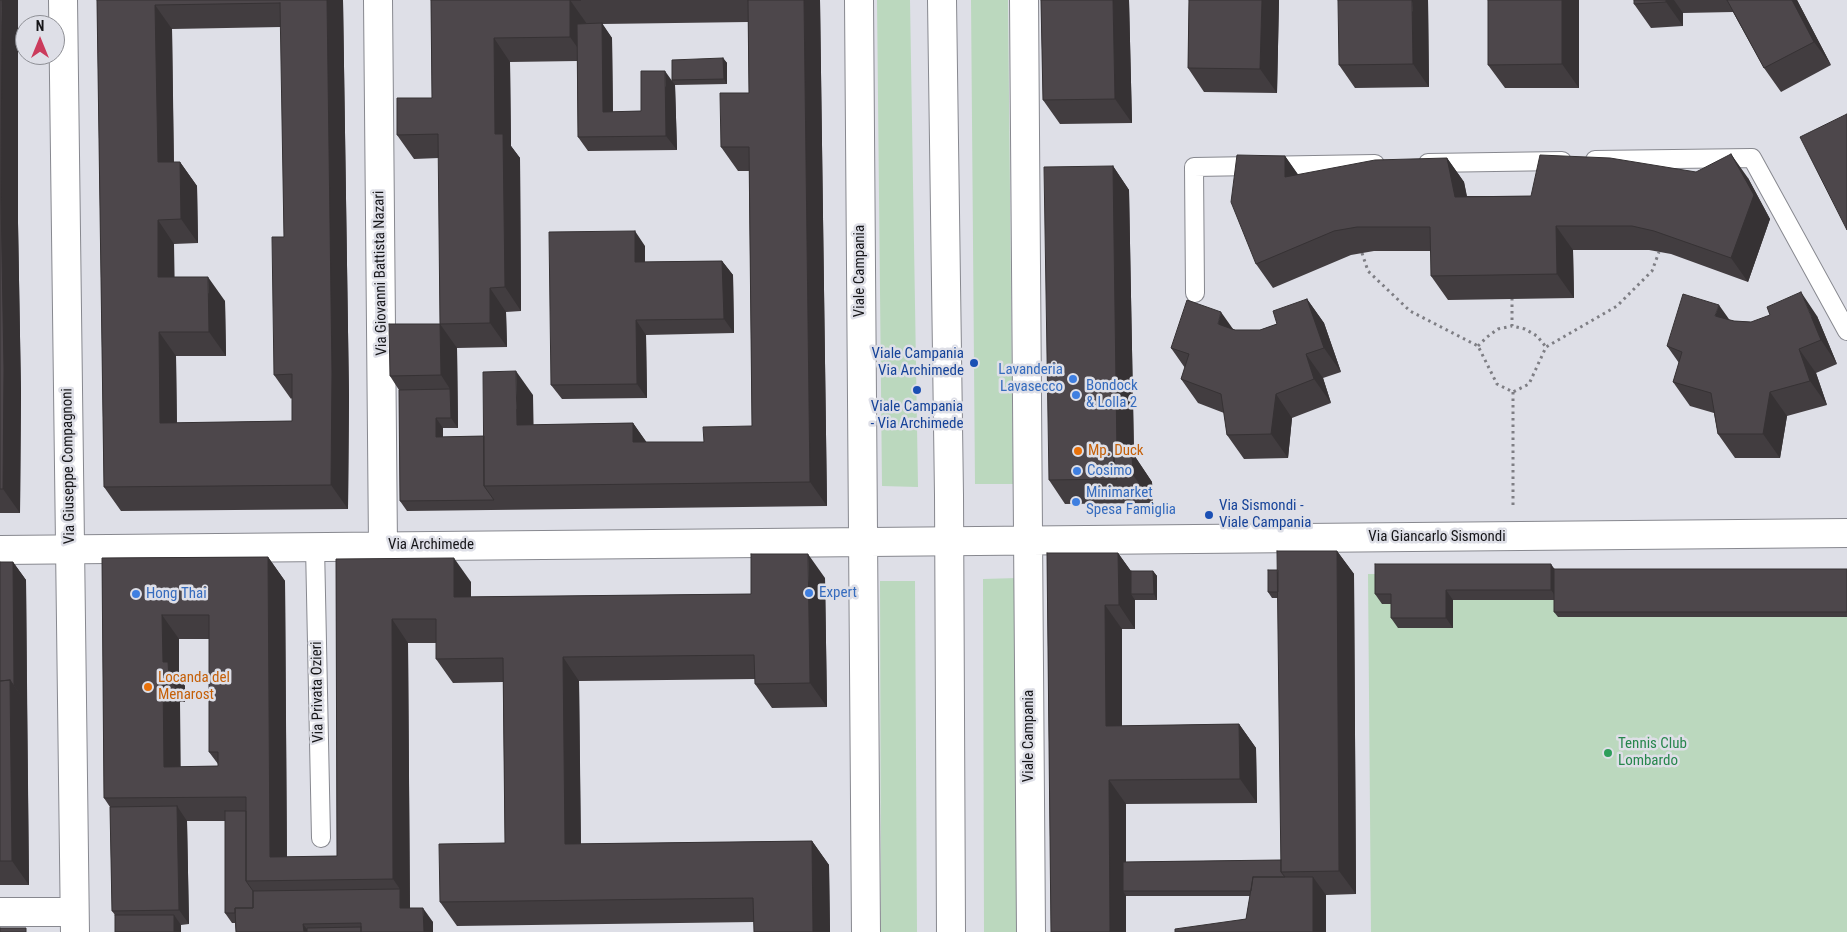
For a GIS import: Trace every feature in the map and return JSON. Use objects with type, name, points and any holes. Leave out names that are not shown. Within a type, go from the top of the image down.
[{"type":"street","name":"Via Giuseppe Compagnoni","points":[[63,0],[75,922]]},
{"type":"street","name":"Via Giovanni Battista Nazari","points":[[378,0],[383,546]]},
{"type":"street","name":"Viale Campania","points":[[859,0],[866,932]]},
{"type":"street","points":[[942,0],[950,541],[951,932]]},
{"type":"street","name":"Viale Campania","points":[[1024,0],[1031,932]]},
{"type":"street","name":"Via Giancarlo Sismondi","points":[[1028,540],[1847,533]]},
{"type":"street","points":[[862,542],[1028,540]]},
{"type":"street","name":"Via Archimede","points":[[0,550],[862,542]]},
{"type":"street","points":[[0,912],[75,922]]},
{"type":"lane","points":[[1414,163],[1752,158],[1847,331]]},
{"type":"lane","points":[[1195,293],[1194,167],[1394,164]]},
{"type":"lane","name":"Via Privata Ozieri","points":[[315,546],[321,838]]},
{"type":"path","points":[[1513,392],[1529,384],[1546,347],[1617,306],[1652,271],[1659,252]]},
{"type":"path","points":[[1362,253],[1368,271],[1410,311],[1478,346],[1497,384],[1513,392]]},
{"type":"path","points":[[1512,298],[1512,326]]},
{"type":"path","points":[[1478,346],[1486,337],[1498,329],[1512,326],[1524,329],[1537,336],[1546,347]]},
{"type":"path","points":[[1513,392],[1513,506]]},
{"type":"green space","points":[[877,0],[910,0],[918,487],[882,486]]},
{"type":"green space","points":[[971,0],[1008,0],[1013,484],[975,484]]},
{"type":"green space","name":"Tennis Club Lombardo","points":[[1368,574],[1847,574],[1847,932],[1371,932]]},
{"type":"green space","points":[[1017,578],[1020,932],[984,932],[983,579]]},
{"type":"green space","points":[[880,581],[915,581],[917,932],[881,932]]},
{"type":"building","points":[[0,0],[2,0],[3,489],[0,489]]},
{"type":"building","points":[[97,0],[327,0],[332,373],[331,485],[104,487]],"holes":[[[280,3],[284,237],[272,237],[274,375],[292,374],[292,421],[160,423],[159,332],[209,332],[208,277],[158,277],[158,220],[181,219],[180,162],[158,162],[155,5]]]},
{"type":"building","points":[[431,0],[570,0],[570,37],[494,38],[495,134],[503,134],[505,287],[490,288],[490,323],[440,324],[438,134],[397,135],[397,98],[432,98]]},
{"type":"building","points":[[748,0],[804,0],[810,482],[484,486],[483,372],[516,371],[517,425],[633,423],[633,442],[704,442],[703,427],[752,426],[749,147],[721,147],[720,93],[749,93]]},
{"type":"building","points":[[1041,0],[1113,0],[1115,99],[1043,100]]},
{"type":"building","points":[[1189,0],[1262,0],[1260,69],[1188,68]]},
{"type":"building","points":[[1338,0],[1412,0],[1413,64],[1339,65]]},
{"type":"building","points":[[1488,0],[1562,0],[1562,64],[1488,65]]},
{"type":"building","points":[[1634,0],[1666,0],[1666,2],[1634,4]]},
{"type":"building","points":[[1727,0],[1792,0],[1814,42],[1764,68]]},
{"type":"building","points":[[602,23],[603,112],[641,111],[641,71],[665,71],[666,136],[578,137],[577,24]]},
{"type":"building","points":[[723,58],[724,79],[672,80],[672,60]]},
{"type":"building","points":[[1847,114],[1847,230],[1800,137]]},
{"type":"building","points":[[1731,154],[1754,195],[1731,258],[1654,231],[1632,226],[1556,226],[1557,274],[1431,276],[1430,227],[1357,227],[1334,231],[1256,264],[1231,202],[1237,155],[1285,156],[1285,177],[1375,160],[1447,158],[1455,197],[1531,196],[1540,155],[1610,158],[1696,172]]},
{"type":"building","points":[[1113,166],[1117,454],[1114,454],[1114,475],[1117,479],[1049,480],[1044,167]]},
{"type":"building","points":[[635,231],[635,262],[722,261],[724,319],[636,320],[637,384],[551,385],[549,232]]},
{"type":"building","points":[[1801,292],[1821,340],[1799,349],[1810,381],[1770,392],[1763,434],[1718,434],[1711,393],[1673,382],[1682,352],[1667,346],[1683,294],[1719,305],[1715,316],[1734,321],[1751,322],[1770,315],[1767,307]]},
{"type":"building","points":[[1307,299],[1324,348],[1306,354],[1314,379],[1276,394],[1271,434],[1227,435],[1221,394],[1181,379],[1189,354],[1171,348],[1187,300],[1221,312],[1218,324],[1235,330],[1260,330],[1277,324],[1273,311]]},
{"type":"building","points":[[389,324],[440,324],[441,375],[390,376]]},
{"type":"building","points":[[450,389],[451,418],[436,418],[436,437],[484,436],[484,486],[494,500],[400,501],[399,390]]},
{"type":"building","points":[[1114,454],[1132,454],[1133,475],[1114,475]]},
{"type":"building","points":[[1277,551],[1337,551],[1339,871],[1281,872]]},
{"type":"building","points":[[1047,553],[1118,553],[1119,605],[1105,605],[1106,726],[1239,724],[1240,779],[1109,780],[1110,932],[1051,932]]},
{"type":"building","points":[[751,554],[808,554],[810,683],[755,684],[754,655],[563,657],[565,844],[812,841],[813,932],[754,932],[753,898],[440,902],[439,844],[505,843],[503,658],[436,659],[436,619],[392,619],[393,879],[246,881],[246,797],[104,798],[102,558],[268,557],[270,857],[337,856],[336,559],[454,558],[454,597],[751,594]],"holes":[[[162,615],[209,615],[209,752],[218,752],[218,766],[164,767],[163,678],[169,678],[168,662],[163,662]]]},
{"type":"building","points":[[0,562],[13,562],[14,686],[10,680],[0,681]]},
{"type":"building","points":[[1375,564],[1551,564],[1551,590],[1446,590],[1446,618],[1391,618],[1391,594],[1375,594]]},
{"type":"building","points":[[1554,569],[1847,569],[1847,612],[1554,612]]},
{"type":"building","points":[[1268,570],[1278,570],[1278,592],[1268,592]]},
{"type":"building","points":[[1131,571],[1153,571],[1154,594],[1131,594]]},
{"type":"building","points":[[10,680],[12,861],[0,861],[0,681]]},
{"type":"building","points":[[177,806],[179,910],[112,911],[110,807]]},
{"type":"building","points":[[225,811],[246,811],[246,881],[253,891],[253,908],[235,908],[235,913],[225,913]]},
{"type":"building","points":[[1281,860],[1281,872],[1285,877],[1253,877],[1251,891],[1123,891],[1123,862]]},
{"type":"building","points":[[1253,877],[1313,877],[1313,932],[1175,932],[1175,929],[1246,919]]},
{"type":"building","points":[[400,889],[400,908],[423,908],[424,932],[361,932],[361,923],[303,924],[304,932],[236,932],[235,908],[253,908],[253,891]]},
{"type":"building","points":[[115,915],[174,915],[174,932],[115,932]]},
{"type":"building","points":[[361,927],[361,932],[307,932],[307,928]]},
{"type":"building","points":[[0,928],[26,928],[26,932],[0,932]]},
{"type":"place","name":"Viale Campania Via Archimede","points":[[974,363]]},
{"type":"place","name":"Lavanderia Lavasecco","points":[[1073,379]]},
{"type":"place","name":"Viale Campania - Via Archimede","points":[[917,390]]},
{"type":"place","name":"Bondock & Lolla 2","points":[[1076,395]]},
{"type":"place","name":"Mp. Duck","points":[[1078,451]]},
{"type":"place","name":"Cosimo","points":[[1077,471]]},
{"type":"place","name":"Minimarket Spesa Famiglia","points":[[1076,502]]},
{"type":"place","name":"Via Sismondi - Viale Campania","points":[[1209,515]]},
{"type":"place","name":"Expert","points":[[809,593]]},
{"type":"place","name":"Hong Thai","points":[[136,594]]},
{"type":"place","name":"Locanda del Menarost","points":[[148,687]]},
{"type":"place","name":"Tennis Club Lombardo","points":[[1608,753]]}]
